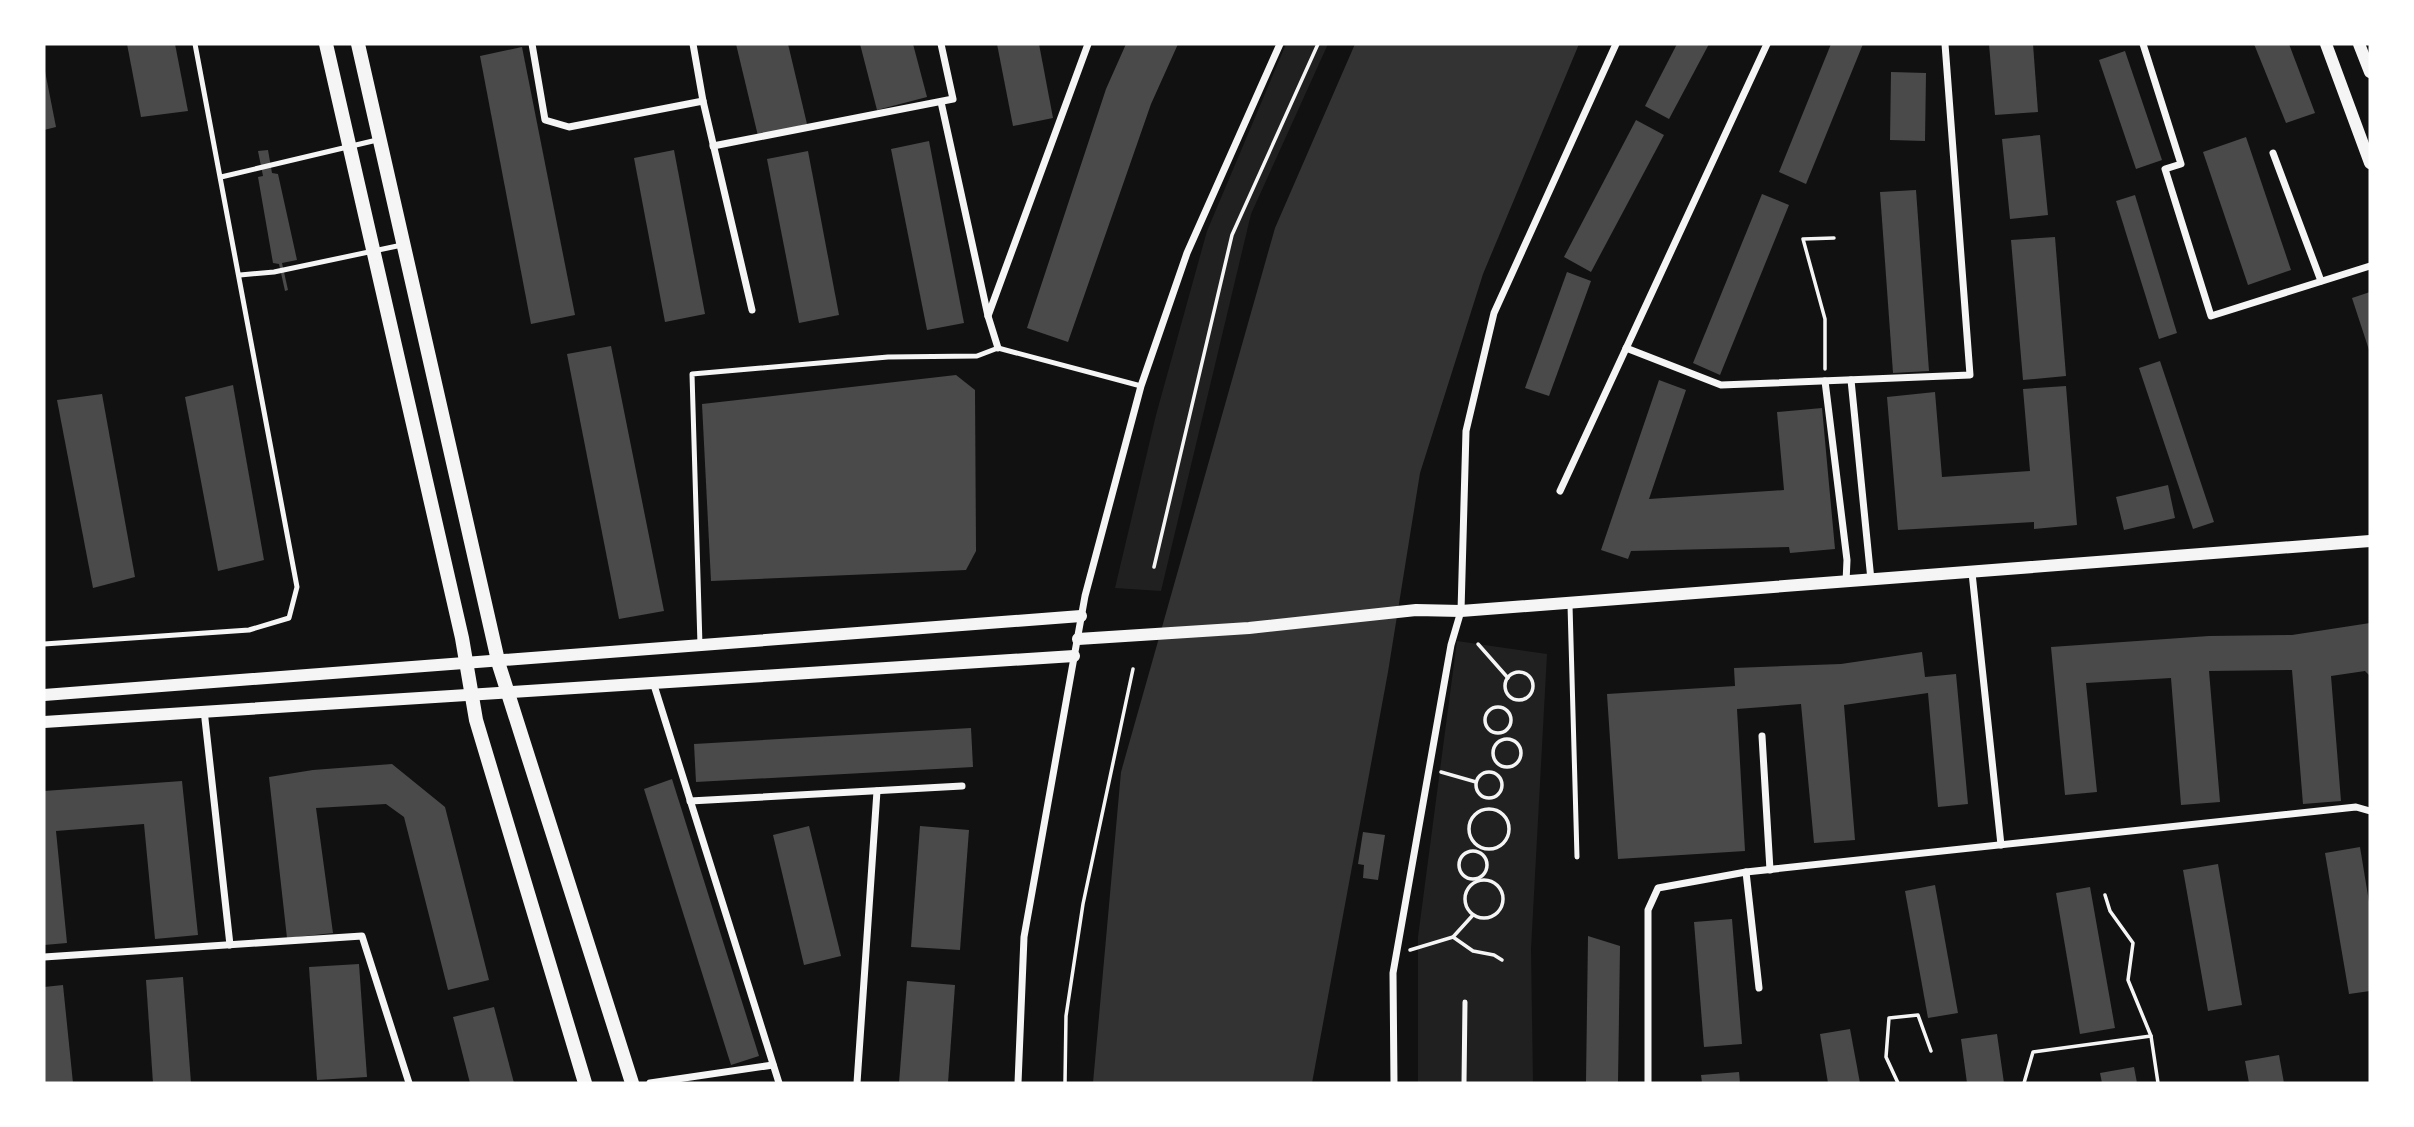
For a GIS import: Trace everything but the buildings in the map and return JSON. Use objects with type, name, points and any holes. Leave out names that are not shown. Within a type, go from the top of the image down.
[{"type":"main road","points":[[326,44],[476,720],[585,1083]]},
{"type":"main road","points":[[358,44],[499,660],[632,1083]]},
{"type":"street","points":[[532,44],[545,120],[569,127],[703,101]]},
{"type":"street","points":[[693,44],[703,101],[752,310]]},
{"type":"street","points":[[713,146],[953,99],[941,44]]},
{"type":"street","points":[[988,316],[1088,44]]},
{"type":"street","points":[[1018,1083],[1024,937],[1081,617],[1141,386],[1188,253],[1280,44]]},
{"type":"street","points":[[1394,1083],[1394,973],[1397,950],[1451,645],[1461,611],[1466,431],[1494,313],[1616,44]]},
{"type":"street","points":[[1560,491],[1767,44]]},
{"type":"street","points":[[1626,348],[1721,386],[1970,375],[1945,44]]},
{"type":"street","points":[[2143,44],[2181,164],[2165,169],[2211,316],[2370,266]]},
{"type":"street","points":[[2326,44],[2370,163]]},
{"type":"street","points":[[2359,44],[2370,72]]},
{"type":"street","points":[[941,102],[988,316],[998,348]]},
{"type":"street","points":[[2273,153],[2321,281]]},
{"type":"street","points":[[1851,380],[1871,580]]},
{"type":"street","points":[[1825,381],[1847,560],[1846,582]]},
{"type":"street","points":[[1078,639],[1126,637],[1416,610],[1461,611],[2370,541]]},
{"type":"street","points":[[1972,573],[2001,845]]},
{"type":"street","points":[[44,695],[1081,617]]},
{"type":"street","points":[[44,722],[1074,656]]},
{"type":"street","points":[[653,682],[779,1083]]},
{"type":"street","points":[[204,710],[230,945]]},
{"type":"street","points":[[1762,736],[1770,870]]},
{"type":"street","points":[[690,801],[962,786]]},
{"type":"street","points":[[857,1083],[877,791]]},
{"type":"street","points":[[1648,1083],[1648,910],[1658,888],[1746,872],[2356,807],[2370,811]]},
{"type":"street","points":[[1746,872],[1759,988]]},
{"type":"street","points":[[44,957],[362,936],[409,1083]]},
{"type":"street","points":[[650,1083],[773,1065]]},
{"type":"lane","points":[[44,644],[249,630],[289,618],[297,587],[195,44]]},
{"type":"lane","points":[[221,177],[380,139]]},
{"type":"lane","points":[[240,275],[274,272],[405,244]]},
{"type":"lane","points":[[700,645],[692,374],[888,358],[976,356],[998,348],[1141,386]]},
{"type":"lane","points":[[1570,602],[1577,857]]},
{"type":"lane","points":[[1464,1083],[1465,1002]]},
{"type":"path","points":[[1154,567],[1233,235],[1318,44]]},
{"type":"path","points":[[1825,381],[1825,318],[1803,239],[1834,238]]},
{"type":"path","points":[[1478,644],[1508,678]]},
{"type":"path","points":[[1065,1083],[1066,1016],[1083,904],[1133,669]]},
{"type":"path","points":[[1520,673],[1528,677],[1532,685],[1527,697],[1520,700],[1511,698],[1505,687],[1508,678],[1520,673]]},
{"type":"path","points":[[1504,708],[1511,698]]},
{"type":"path","points":[[1504,708],[1510,714],[1511,723],[1502,733],[1491,732],[1485,721],[1490,709],[1504,708]]},
{"type":"path","points":[[1502,733],[1504,740]]},
{"type":"path","points":[[1504,740],[1517,744],[1521,757],[1512,766],[1500,765],[1495,758],[1494,750],[1504,740]]},
{"type":"path","points":[[1495,773],[1500,765]]},
{"type":"path","points":[[1428,768],[1476,782]]},
{"type":"path","points":[[1495,773],[1502,779],[1502,789],[1490,799],[1479,794],[1476,782],[1481,774],[1495,773]]},
{"type":"path","points":[[1490,799],[1490,810]]},
{"type":"path","points":[[1479,849],[1471,836],[1470,826],[1478,814],[1490,810],[1504,816],[1508,835],[1499,846],[1479,849],[1466,853],[1459,866],[1465,877],[1478,880],[1495,884],[1503,895],[1502,904],[1491,917],[1473,915],[1467,907],[1466,894],[1478,880],[1488,867],[1479,849]]},
{"type":"path","points":[[2105,895],[2110,911],[2133,943],[2127,980],[2151,1035],[2158,1083]]},
{"type":"path","points":[[1397,950],[1414,950],[1453,937],[1473,915]]},
{"type":"path","points":[[1453,937],[1473,951],[1494,955],[1502,960]]},
{"type":"path","points":[[1898,1083],[1886,1058],[1889,1018],[1919,1016],[1931,1051]]},
{"type":"path","points":[[2024,1083],[2033,1052],[2151,1035]]},
{"type":"shaded area","points":[[1286,44],[1328,44],[1251,214],[1161,591],[1115,588],[1156,415],[1207,231]]},
{"type":"shaded area","points":[[1355,44],[1579,44],[1483,274],[1420,473],[1388,672],[1312,1083],[1093,1083],[1121,772],[1275,228]]},
{"type":"shaded area","points":[[1457,641],[1547,654],[1531,949],[1533,1083],[1418,1083],[1418,937]]}]
